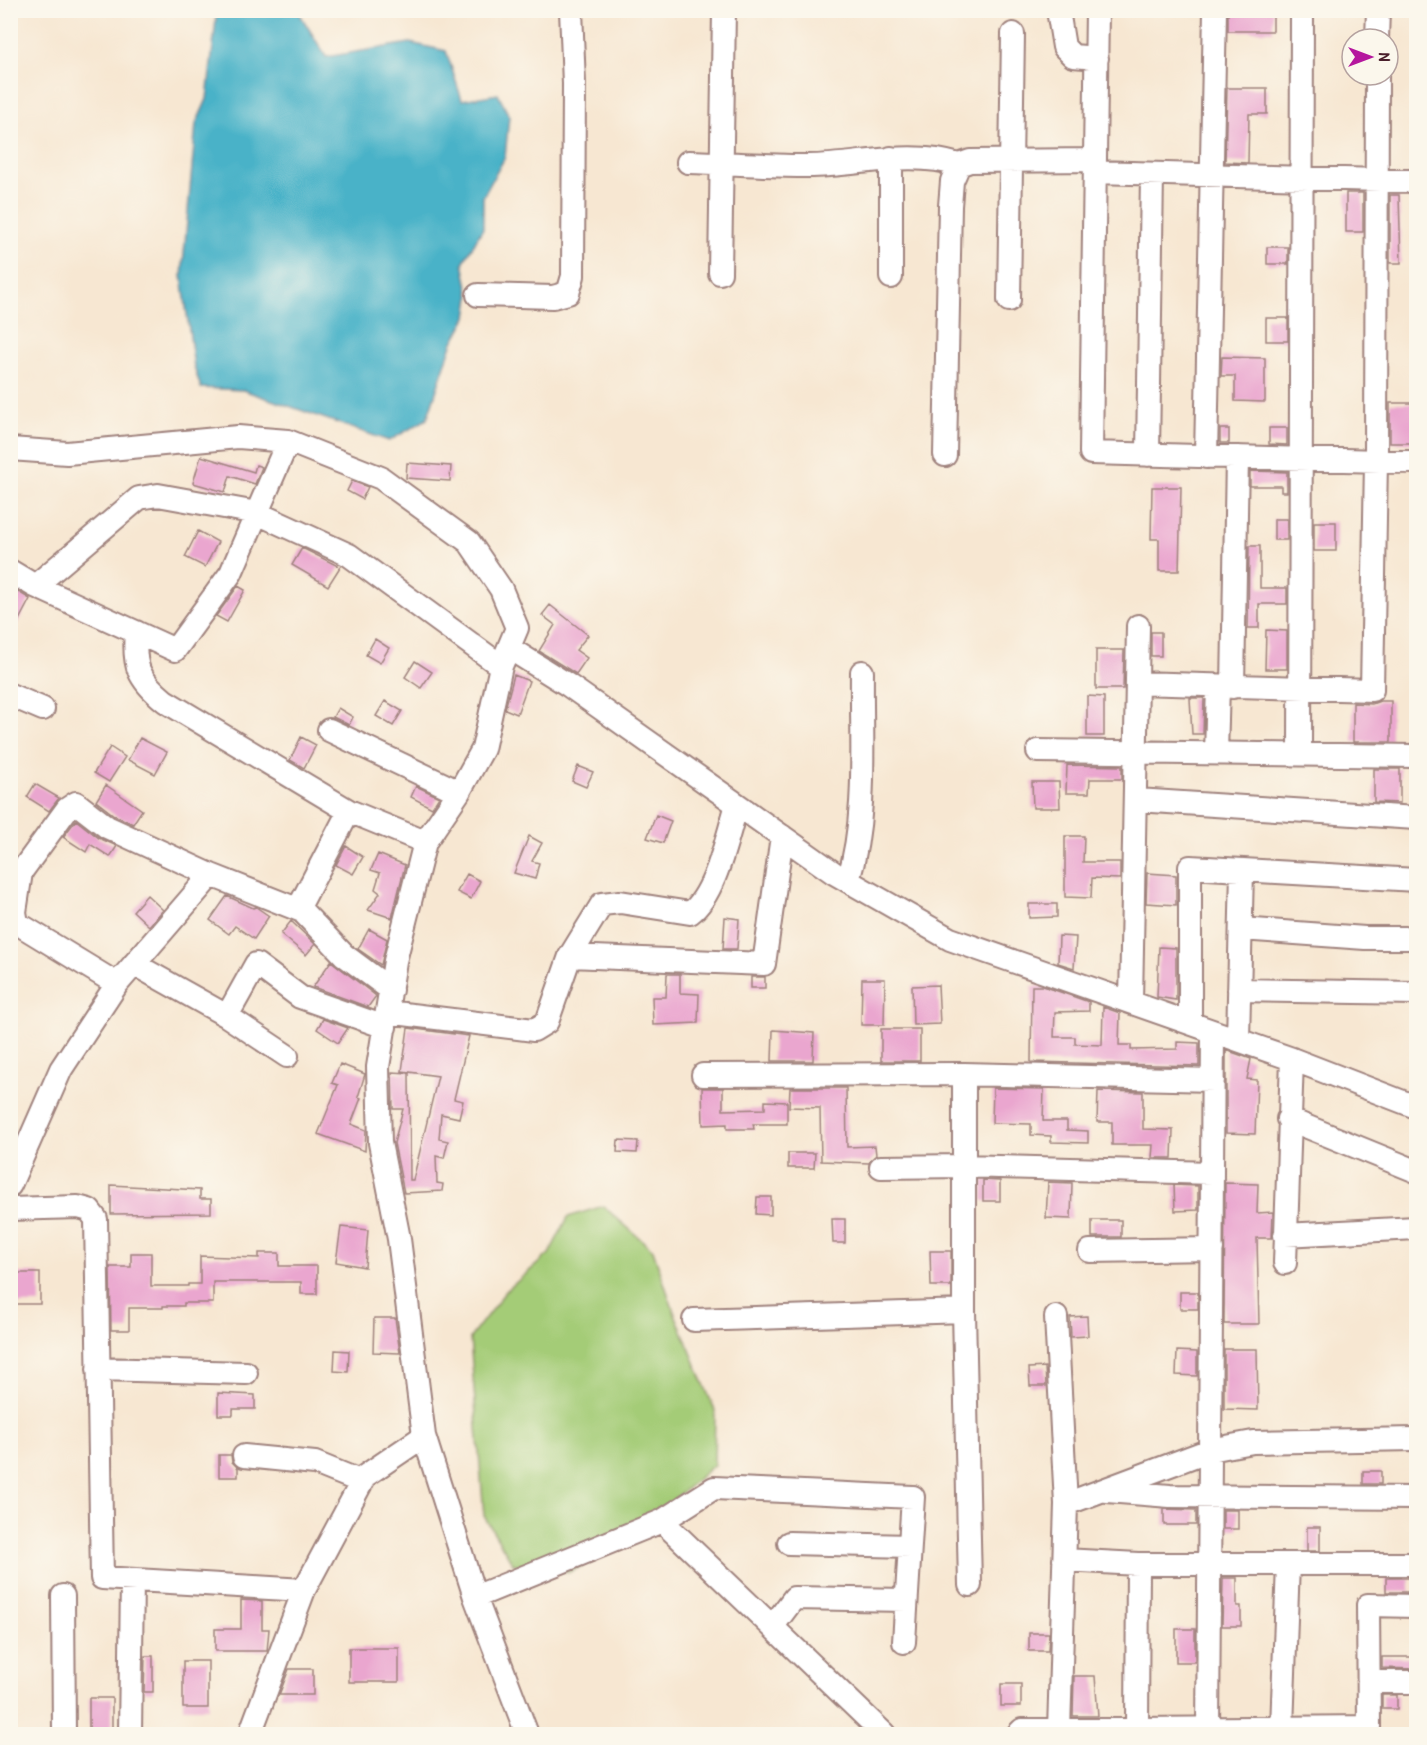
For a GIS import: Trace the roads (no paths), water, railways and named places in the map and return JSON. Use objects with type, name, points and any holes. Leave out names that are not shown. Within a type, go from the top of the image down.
[{"type":"street","points":[[478,295],[553,297],[568,293],[573,276],[574,84],[571,10]]},
{"type":"street","points":[[720,273],[724,10]]},
{"type":"street","points":[[1058,10],[1064,47],[1073,56],[1097,57]]},
{"type":"street","points":[[1098,10],[1091,453],[1416,462]]},
{"type":"street","points":[[1206,457],[1215,10]]},
{"type":"street","points":[[1300,754],[1304,178],[1302,10]]},
{"type":"street","points":[[1377,27],[1378,10]]},
{"type":"street","points":[[1009,300],[1013,34]]},
{"type":"street","points":[[1138,683],[1372,690],[1376,461],[1377,87]]},
{"type":"street","points":[[891,158],[891,277]]},
{"type":"street","points":[[688,162],[808,166],[891,158],[938,158],[959,165],[970,161],[1011,160],[1095,166],[1152,174],[1416,181]]},
{"type":"street","points":[[945,455],[950,206],[952,181],[959,165]]},
{"type":"street","points":[[1148,455],[1152,174]]},
{"type":"street","points":[[10,449],[67,453],[238,437],[288,441],[381,478],[469,542],[501,589],[517,628],[505,657],[483,749],[459,792],[424,842],[378,1067],[380,1143],[399,1239],[424,1436],[475,1597],[526,1734]]},
{"type":"street","points":[[10,571],[35,586],[176,650],[231,573],[288,441]]},
{"type":"street","points":[[1216,753],[1226,686],[1237,458]]},
{"type":"street","points":[[35,586],[139,498],[158,495],[257,513],[349,555],[505,657],[568,685],[848,881],[950,939],[1292,1059],[1416,1107]]},
{"type":"street","points":[[1131,1002],[1138,752],[1138,626]]},
{"type":"street","points":[[136,632],[134,657],[145,684],[165,701],[349,811],[424,842]]},
{"type":"street","points":[[848,881],[854,861],[859,806],[862,672]]},
{"type":"street","points":[[10,695],[43,709]]},
{"type":"street","points":[[329,730],[459,792]]},
{"type":"street","points":[[1038,751],[1416,756]]},
{"type":"street","points":[[1137,801],[1416,818]]},
{"type":"street","points":[[117,984],[17,923],[16,870],[67,809],[75,803],[107,827],[211,875],[302,910],[344,956],[388,1010]]},
{"type":"street","points":[[227,1016],[256,964],[300,997],[534,1030],[548,1022],[570,956],[602,904],[620,902],[690,913],[701,906],[709,891],[737,805]]},
{"type":"street","points":[[298,909],[349,811]]},
{"type":"street","points":[[570,956],[764,964],[782,836]]},
{"type":"street","points":[[1190,1023],[1190,867],[1416,880]]},
{"type":"street","points":[[1238,1040],[1242,870]]},
{"type":"street","points":[[10,1185],[61,1069],[117,984],[211,875]]},
{"type":"street","points":[[1241,929],[1365,938],[1416,938]]},
{"type":"street","points":[[134,964],[227,1016],[287,1056]]},
{"type":"street","points":[[1239,990],[1416,993]]},
{"type":"street","points":[[1208,1731],[1213,1032]]},
{"type":"street","points":[[1285,1263],[1288,1119],[1292,1059]]},
{"type":"street","points":[[703,1075],[964,1074],[1213,1080]]},
{"type":"street","points":[[964,1074],[964,1311],[970,1585]]},
{"type":"street","points":[[1288,1119],[1416,1171]]},
{"type":"street","points":[[881,1167],[964,1166],[1212,1173]]},
{"type":"street","points":[[10,1209],[78,1207],[89,1210],[96,1219],[102,1578],[304,1590]]},
{"type":"street","points":[[1286,1235],[1416,1228]]},
{"type":"street","points":[[1090,1251],[1212,1249]]},
{"type":"street","points":[[693,1320],[964,1311]]},
{"type":"street","points":[[1056,1317],[1066,1504],[1059,1730]]},
{"type":"street","points":[[98,1369],[246,1373]]},
{"type":"street","points":[[250,1734],[304,1590],[365,1476],[424,1436]]},
{"type":"street","points":[[1066,1504],[1210,1450],[1252,1442],[1416,1439]]},
{"type":"street","points":[[244,1456],[315,1462],[362,1482]]},
{"type":"street","points":[[475,1597],[662,1521],[714,1488],[913,1497],[904,1642]]},
{"type":"street","points":[[1103,1490],[1140,1495],[1210,1497],[1416,1498]]},
{"type":"street","points":[[662,1521],[773,1626],[880,1733]]},
{"type":"street","points":[[789,1543],[910,1546]]},
{"type":"street","points":[[1064,1560],[1138,1564],[1416,1564]]},
{"type":"street","points":[[1137,1729],[1138,1564]]},
{"type":"street","points":[[1282,1728],[1288,1564]]},
{"type":"street","points":[[130,1734],[132,1580]]},
{"type":"street","points":[[63,1596],[64,1734]]},
{"type":"street","points":[[773,1626],[794,1598],[906,1600]]},
{"type":"street","points":[[1018,1734],[1022,1730],[1208,1731],[1369,1727],[1368,1605],[1416,1606]]},
{"type":"street","points":[[1369,1682],[1416,1682]]},
{"type":"water","points":[[217,11],[298,11],[326,57],[410,43],[446,51],[462,100],[498,94],[509,116],[505,157],[483,197],[483,228],[463,263],[470,297],[467,317],[452,344],[427,419],[389,441],[243,390],[201,388],[194,367],[182,276],[196,124],[207,99]]}]
